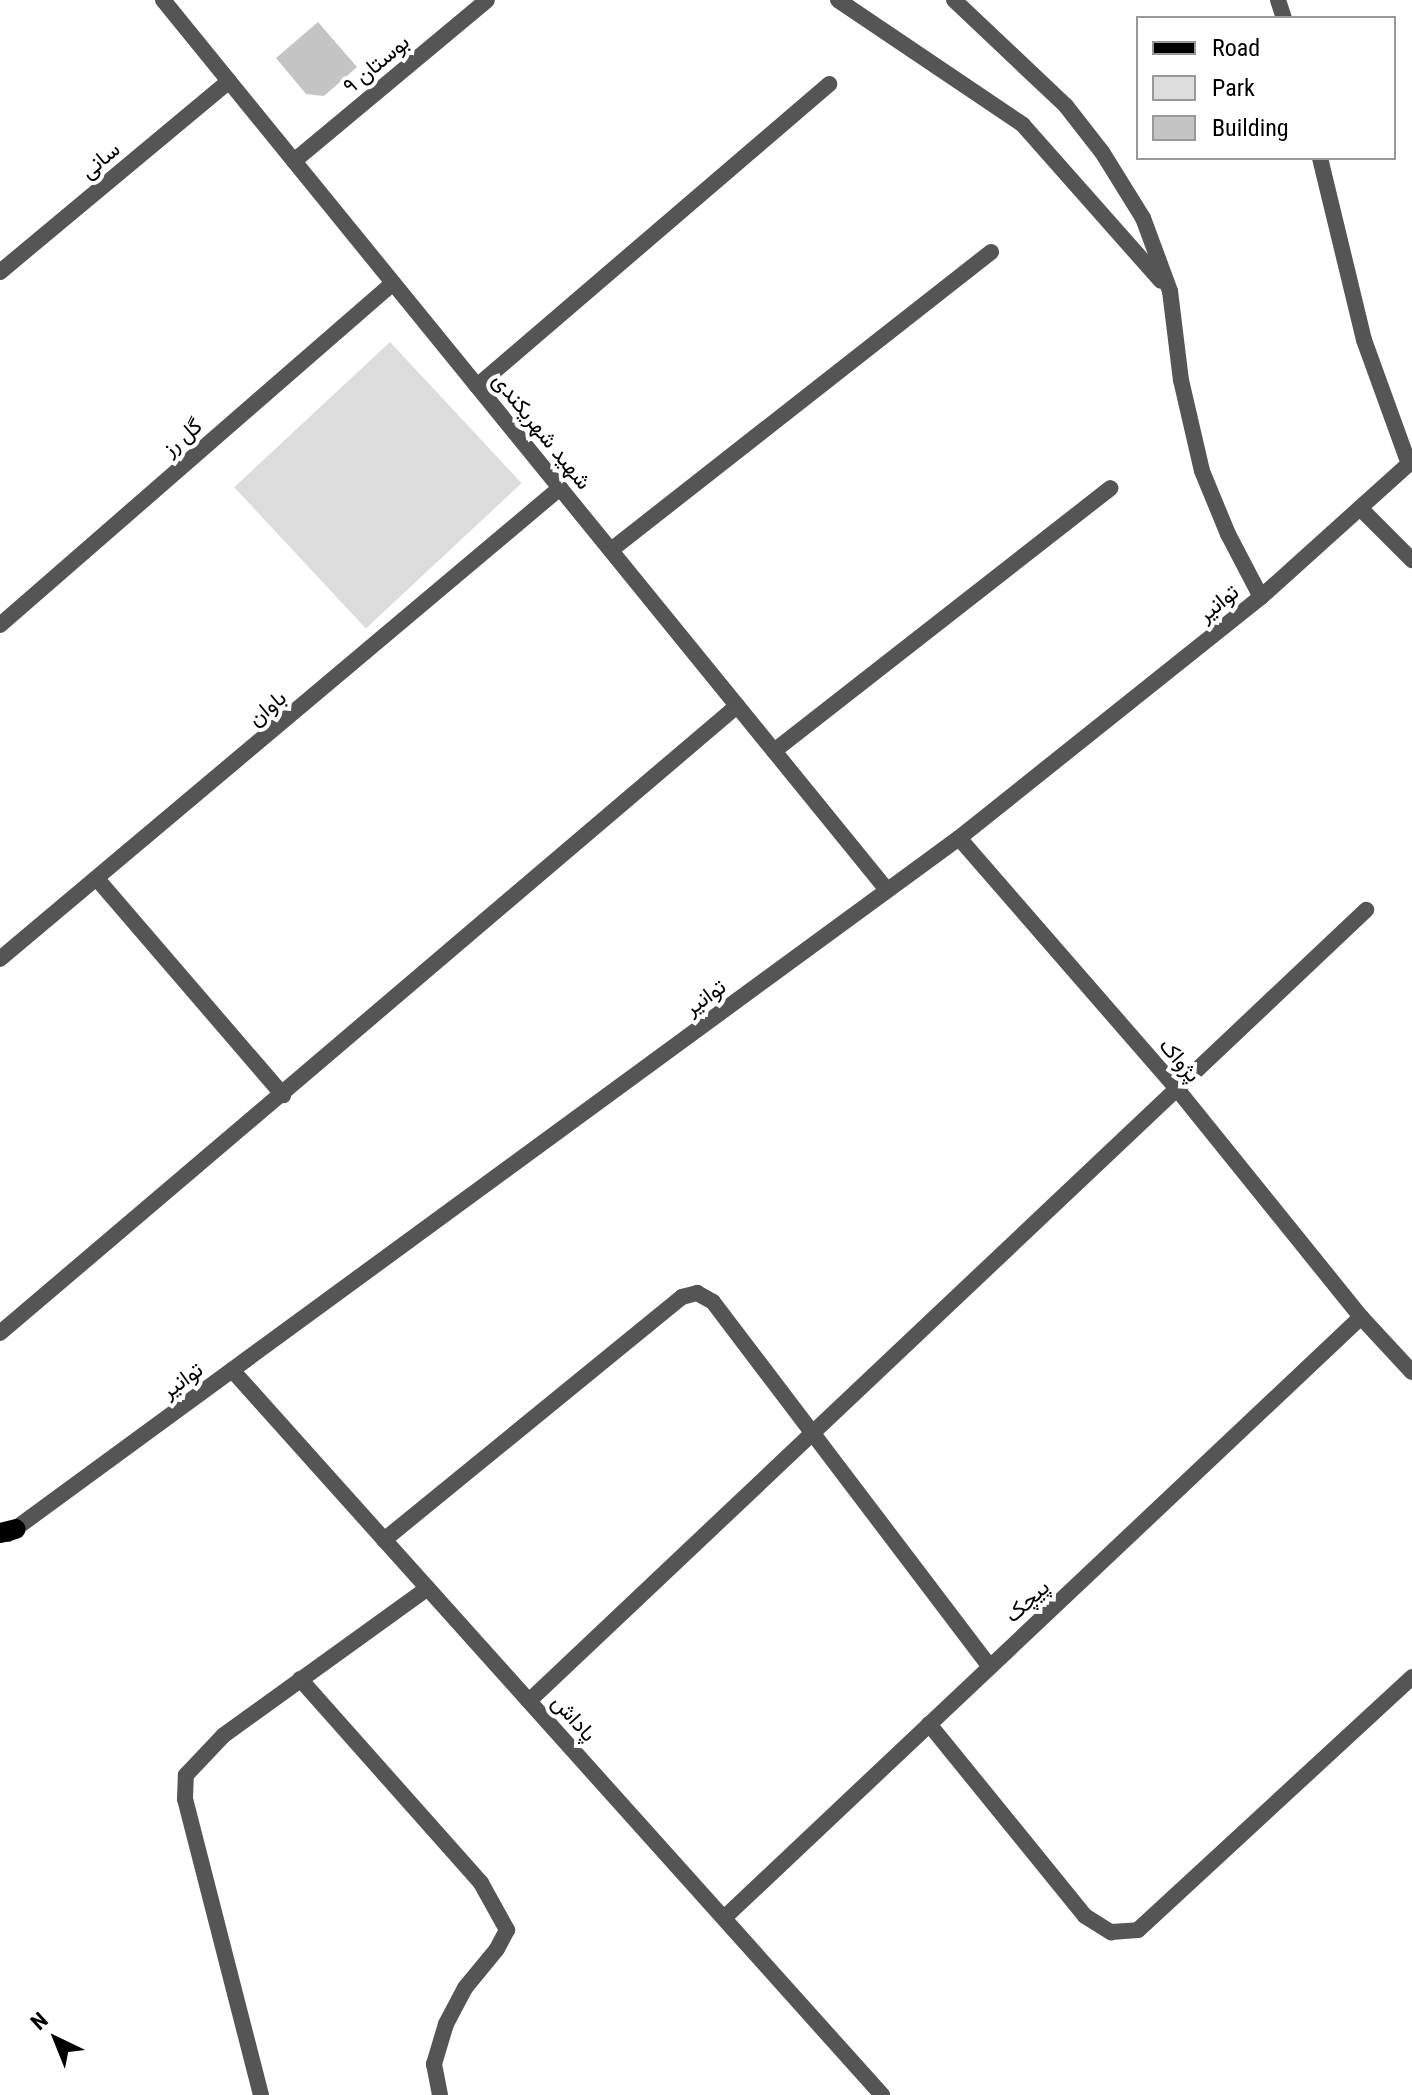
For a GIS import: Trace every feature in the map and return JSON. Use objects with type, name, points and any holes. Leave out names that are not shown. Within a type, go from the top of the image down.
[{"type":"street","name":"شهید شهریکندی","points":[[163,0],[887,890]]},
{"type":"street","name":"بوستان ۹","points":[[294,161],[487,0]]},
{"type":"street","points":[[838,0],[1023,125],[1170,291]]},
{"type":"street","points":[[954,0],[1066,106],[1102,152],[1143,218],[1170,291],[1181,380],[1202,471],[1228,534],[1261,597]]},
{"type":"street","name":"سانی","points":[[0,272],[229,81]]},
{"type":"street","points":[[477,386],[829,84]]},
{"type":"street","points":[[1320,160],[1364,340],[1411,462]]},
{"type":"street","points":[[611,550],[991,252]]},
{"type":"street","name":"گل رز","points":[[0,625],[393,283]]},
{"type":"street","name":"توانیر","points":[[5,1534],[959,838],[1261,597],[1411,462]]},
{"type":"street","name":"باوان","points":[[0,959],[98,880],[560,488]]},
{"type":"street","points":[[774,751],[1111,488]]},
{"type":"street","points":[[1360,508],[1412,560]]},
{"type":"street","points":[[0,1333],[737,706]]},
{"type":"street","name":"پژواک","points":[[959,838],[1177,1089],[1361,1317],[1412,1372]]},
{"type":"street","points":[[98,880],[283,1095]]},
{"type":"street","points":[[529,1701],[1366,910]]},
{"type":"street","points":[[384,1540],[682,1297],[697,1293],[713,1302],[990,1667]]},
{"type":"street","name":"پیچک","points":[[724,1918],[1361,1317]]},
{"type":"street","name":"پاداش","points":[[232,1370],[882,2095]]},
{"type":"street","points":[[261,2095],[185,1799],[186,1775],[224,1735],[428,1588]]},
{"type":"street","points":[[929,1724],[1085,1916],[1111,1932],[1138,1930],[1412,1677]]},
{"type":"street","points":[[300,1679],[481,1883],[507,1930],[497,1949],[465,1988],[446,2024],[434,2064],[440,2095]]},
{"type":"green space","points":[[390,342],[522,483],[366,628],[234,487]]},
{"type":"building","points":[[318,22],[357,67],[324,96],[306,94],[276,58]]}]
